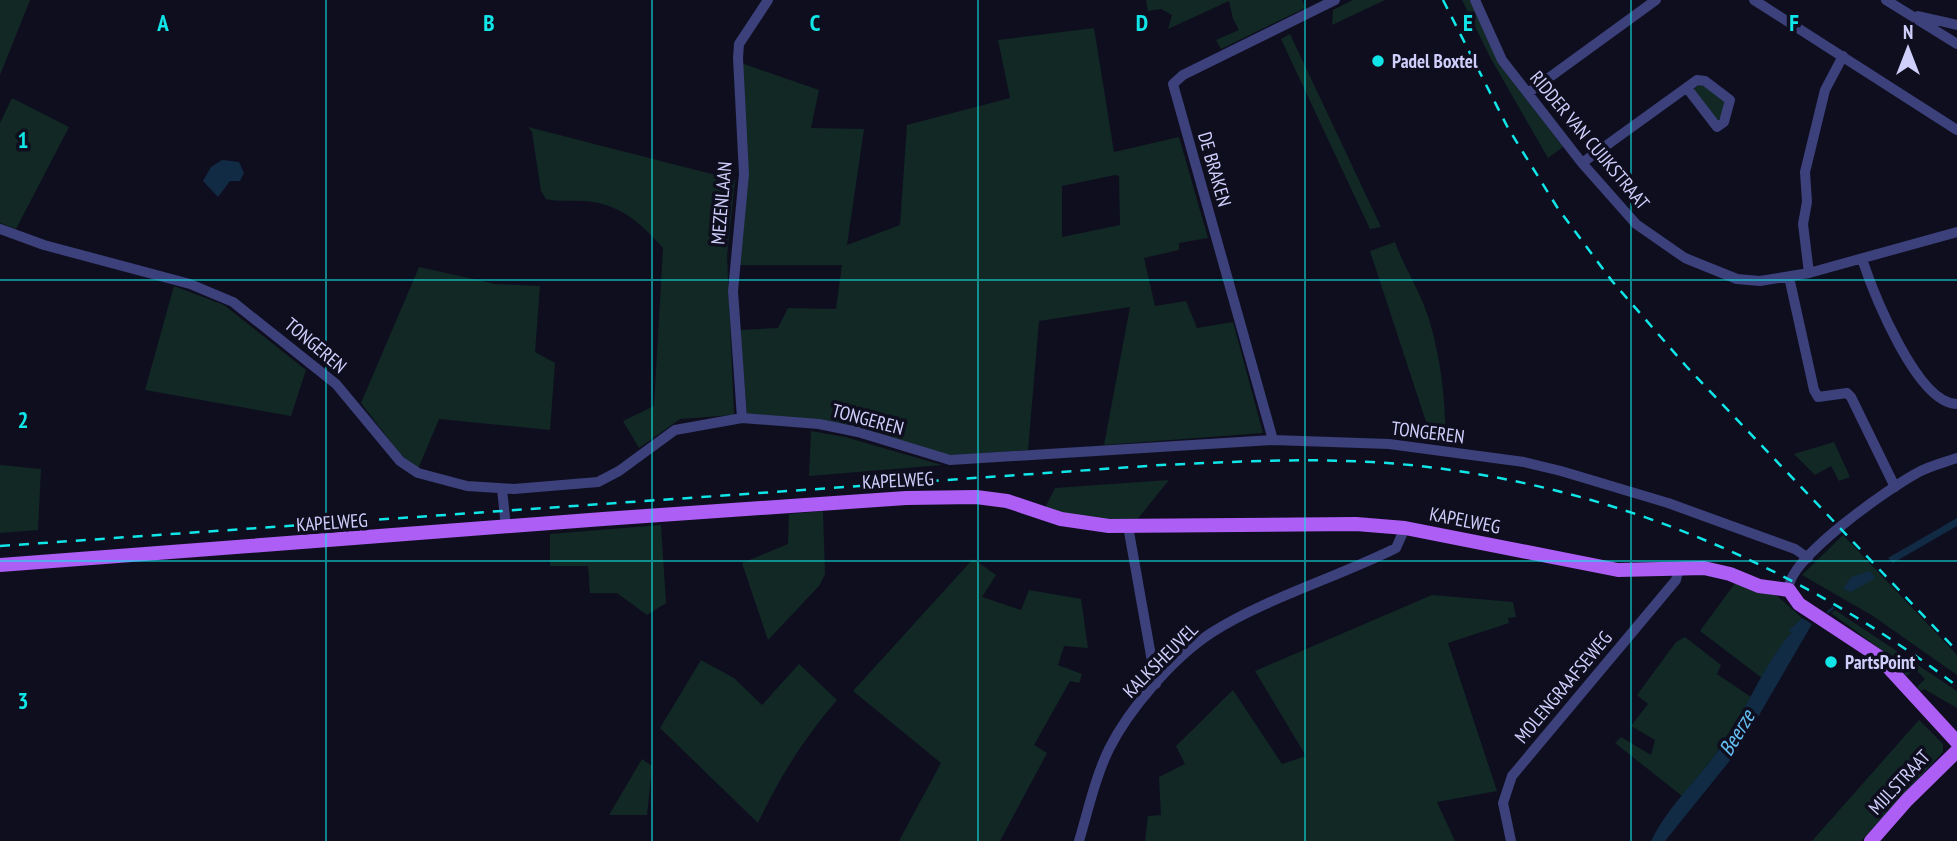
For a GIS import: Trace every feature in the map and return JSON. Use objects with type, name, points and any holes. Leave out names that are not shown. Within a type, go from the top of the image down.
[{"type":"main road","name":"KAPELWEG","points":[[0,565],[906,498],[976,497],[1007,501],[1060,519],[1128,526],[1356,524],[1405,528],[1618,570],[1679,567],[1717,570],[1759,586],[1789,590]]},
{"type":"main road","points":[[1789,590],[1798,604],[1878,656],[1957,742]]},
{"type":"main road","name":"MIJLSTRAAT","points":[[1871,841],[1907,800],[1957,751]]},
{"type":"street","name":"MEZENLAAN","points":[[742,418],[733,291],[744,174],[738,58],[739,44],[768,0]]},
{"type":"street","name":"DE BRAKEN","points":[[1273,440],[1173,84],[1183,75],[1335,0]]},
{"type":"street","name":"RIDDER VAN CUIJKSTRAAT","points":[[1475,0],[1502,60],[1582,163],[1636,223],[1685,258],[1737,279],[1760,281],[1809,273],[1957,232]]},
{"type":"street","points":[[1528,93],[1656,0]]},
{"type":"street","points":[[1754,0],[1957,130]]},
{"type":"street","points":[[1886,0],[1957,44]]},
{"type":"street","points":[[1909,14],[1957,25]]},
{"type":"street","points":[[1809,273],[1802,224],[1808,202],[1805,172],[1822,97],[1843,55]]},
{"type":"street","points":[[1582,163],[1687,88],[1701,80],[1727,96],[1730,105],[1724,122],[1717,127],[1687,88]]},
{"type":"street","name":"TONGEREN","points":[[0,229],[44,245],[190,284],[233,302],[336,384],[400,461],[418,473],[443,481],[502,489],[598,482],[619,471],[675,430],[742,418],[820,424],[858,432],[950,460],[1273,440],[1388,444],[1548,468],[1613,485],[1795,549],[1808,558]]},
{"type":"street","points":[[1862,258],[1876,300],[1909,363],[1944,401],[1957,404]]},
{"type":"street","points":[[1789,277],[1814,390],[1818,397],[1847,393],[1851,397],[1895,487]]},
{"type":"street","points":[[1789,590],[1790,579],[1808,558],[1847,522],[1895,487],[1924,470],[1957,458]]},
{"type":"street","points":[[502,489],[506,527]]},
{"type":"street","points":[[1128,526],[1156,684]]},
{"type":"street","name":"KALKSHEUVEL","points":[[1079,841],[1111,746],[1127,718],[1156,684],[1209,634],[1396,548],[1405,528]]},
{"type":"street","name":"MOLENGRAAFSEWEG","points":[[1511,841],[1503,803],[1512,776],[1676,580],[1679,567]]},
{"type":"green space","points":[[0,0],[30,0],[0,75]]},
{"type":"green space","points":[[1146,0],[1302,0],[1305,8],[1221,49],[1216,40],[1239,30],[1229,1],[1168,29],[1172,15],[1161,9],[1148,11]]},
{"type":"green space","points":[[1353,0],[1385,0],[1332,25],[1333,10]]},
{"type":"green space","points":[[1462,0],[1470,0],[1507,74],[1563,147],[1548,158],[1490,57]]},
{"type":"green space","points":[[1094,28],[1114,152],[1179,137],[1208,238],[1179,243],[1179,250],[1144,258],[1155,306],[1186,301],[1197,328],[1233,322],[1263,433],[1104,445],[1130,307],[1039,321],[1028,450],[943,456],[827,422],[747,414],[740,330],[778,328],[788,308],[836,309],[842,265],[737,265],[747,154],[741,63],[819,90],[811,128],[864,129],[847,245],[900,225],[907,125],[1010,98],[998,40]],"holes":[[[1119,176],[1120,225],[1062,237],[1062,186]]]},
{"type":"green space","points":[[1290,34],[1381,227],[1370,229],[1281,39]]},
{"type":"green space","points":[[1700,83],[1726,100],[1722,118],[1717,120],[1693,90]]},
{"type":"green space","points":[[12,98],[69,127],[16,229],[0,223],[0,123]]},
{"type":"green space","points":[[528,127],[735,180],[727,256],[734,415],[680,419],[639,448],[623,421],[654,406],[663,248],[629,216],[609,206],[585,201],[546,199],[541,191],[532,132]]},
{"type":"green space","points":[[1395,242],[1432,329],[1443,387],[1445,441],[1432,440],[1370,251]]},
{"type":"green space","points":[[419,267],[495,284],[540,286],[535,352],[555,363],[550,430],[439,419],[418,469],[400,454],[361,403]]},
{"type":"green space","points":[[174,286],[224,305],[306,370],[291,416],[145,390]]},
{"type":"green space","points":[[811,431],[845,437],[942,465],[809,476]]},
{"type":"green space","points":[[1834,442],[1850,477],[1839,481],[1831,466],[1815,475],[1794,454]]},
{"type":"green space","points":[[0,465],[41,469],[38,530],[0,533]]},
{"type":"green space","points":[[1169,480],[1136,521],[1103,521],[1044,510],[1055,488]]},
{"type":"green space","points":[[823,511],[825,574],[819,586],[768,640],[742,563],[788,544],[789,514]]},
{"type":"green space","points":[[661,525],[666,603],[647,615],[617,593],[590,593],[588,566],[550,566],[550,534]]},
{"type":"green space","points":[[1843,535],[1957,655],[1957,675],[1873,616],[1802,575]]},
{"type":"green space","points":[[973,559],[996,575],[982,597],[1021,610],[1029,590],[1081,599],[1088,648],[1064,646],[1058,665],[1082,674],[1079,683],[1070,681],[1034,745],[1047,753],[1000,841],[899,841],[941,763],[853,691]]},
{"type":"green space","points":[[1736,582],[1776,595],[1802,618],[1789,630],[1792,632],[1762,678],[1700,631]]},
{"type":"green space","points":[[1432,595],[1513,602],[1516,617],[1508,618],[1509,623],[1448,643],[1497,791],[1437,802],[1455,841],[1145,841],[1148,816],[1161,815],[1159,777],[1185,764],[1176,746],[1233,690],[1282,764],[1306,756],[1255,671]]},
{"type":"green space","points":[[1835,610],[1957,691],[1957,708],[1924,689],[1921,691],[1917,687],[1925,679],[1915,669],[1907,676],[1883,651],[1831,613]]},
{"type":"green space","points":[[1685,637],[1721,665],[1717,674],[1751,697],[1715,755],[1682,796],[1615,743],[1621,737],[1651,755],[1655,740],[1631,726],[1648,704],[1637,695],[1676,642]]},
{"type":"green space","points":[[701,660],[734,678],[762,705],[799,664],[837,700],[793,759],[758,823],[660,728]]},
{"type":"green space","points":[[1919,720],[1943,744],[1943,752],[1861,841],[1812,841]]},
{"type":"green space","points":[[642,759],[652,766],[647,815],[609,815]]},
{"type":"water","points":[[222,160],[239,162],[244,173],[240,181],[230,181],[218,197],[203,181],[211,167]]},
{"type":"water","points":[[1957,518],[1957,526],[1893,563],[1888,558]]},
{"type":"water","points":[[1870,571],[1875,578],[1851,592],[1843,589],[1851,577]]},
{"type":"water","points":[[1802,618],[1812,624],[1740,748],[1665,841],[1651,841],[1676,802],[1724,742],[1764,672],[1792,632],[1788,631]]},
{"type":"waterway","name":"Beerze","points":[[1828,612],[1833,608]]},
{"type":"railway","points":[[1443,0],[1508,128],[1557,207],[1612,281],[1686,366],[1957,651]]},
{"type":"railway","points":[[0,546],[1161,465],[1292,460],[1372,462],[1452,470],[1530,484],[1681,530],[1754,562],[1824,598],[1892,640],[1957,686]]},
{"type":"place","name":"Padel Boxtel","points":[[1378,61]]},
{"type":"place","name":"PartsPoint","points":[[1831,662]]}]
